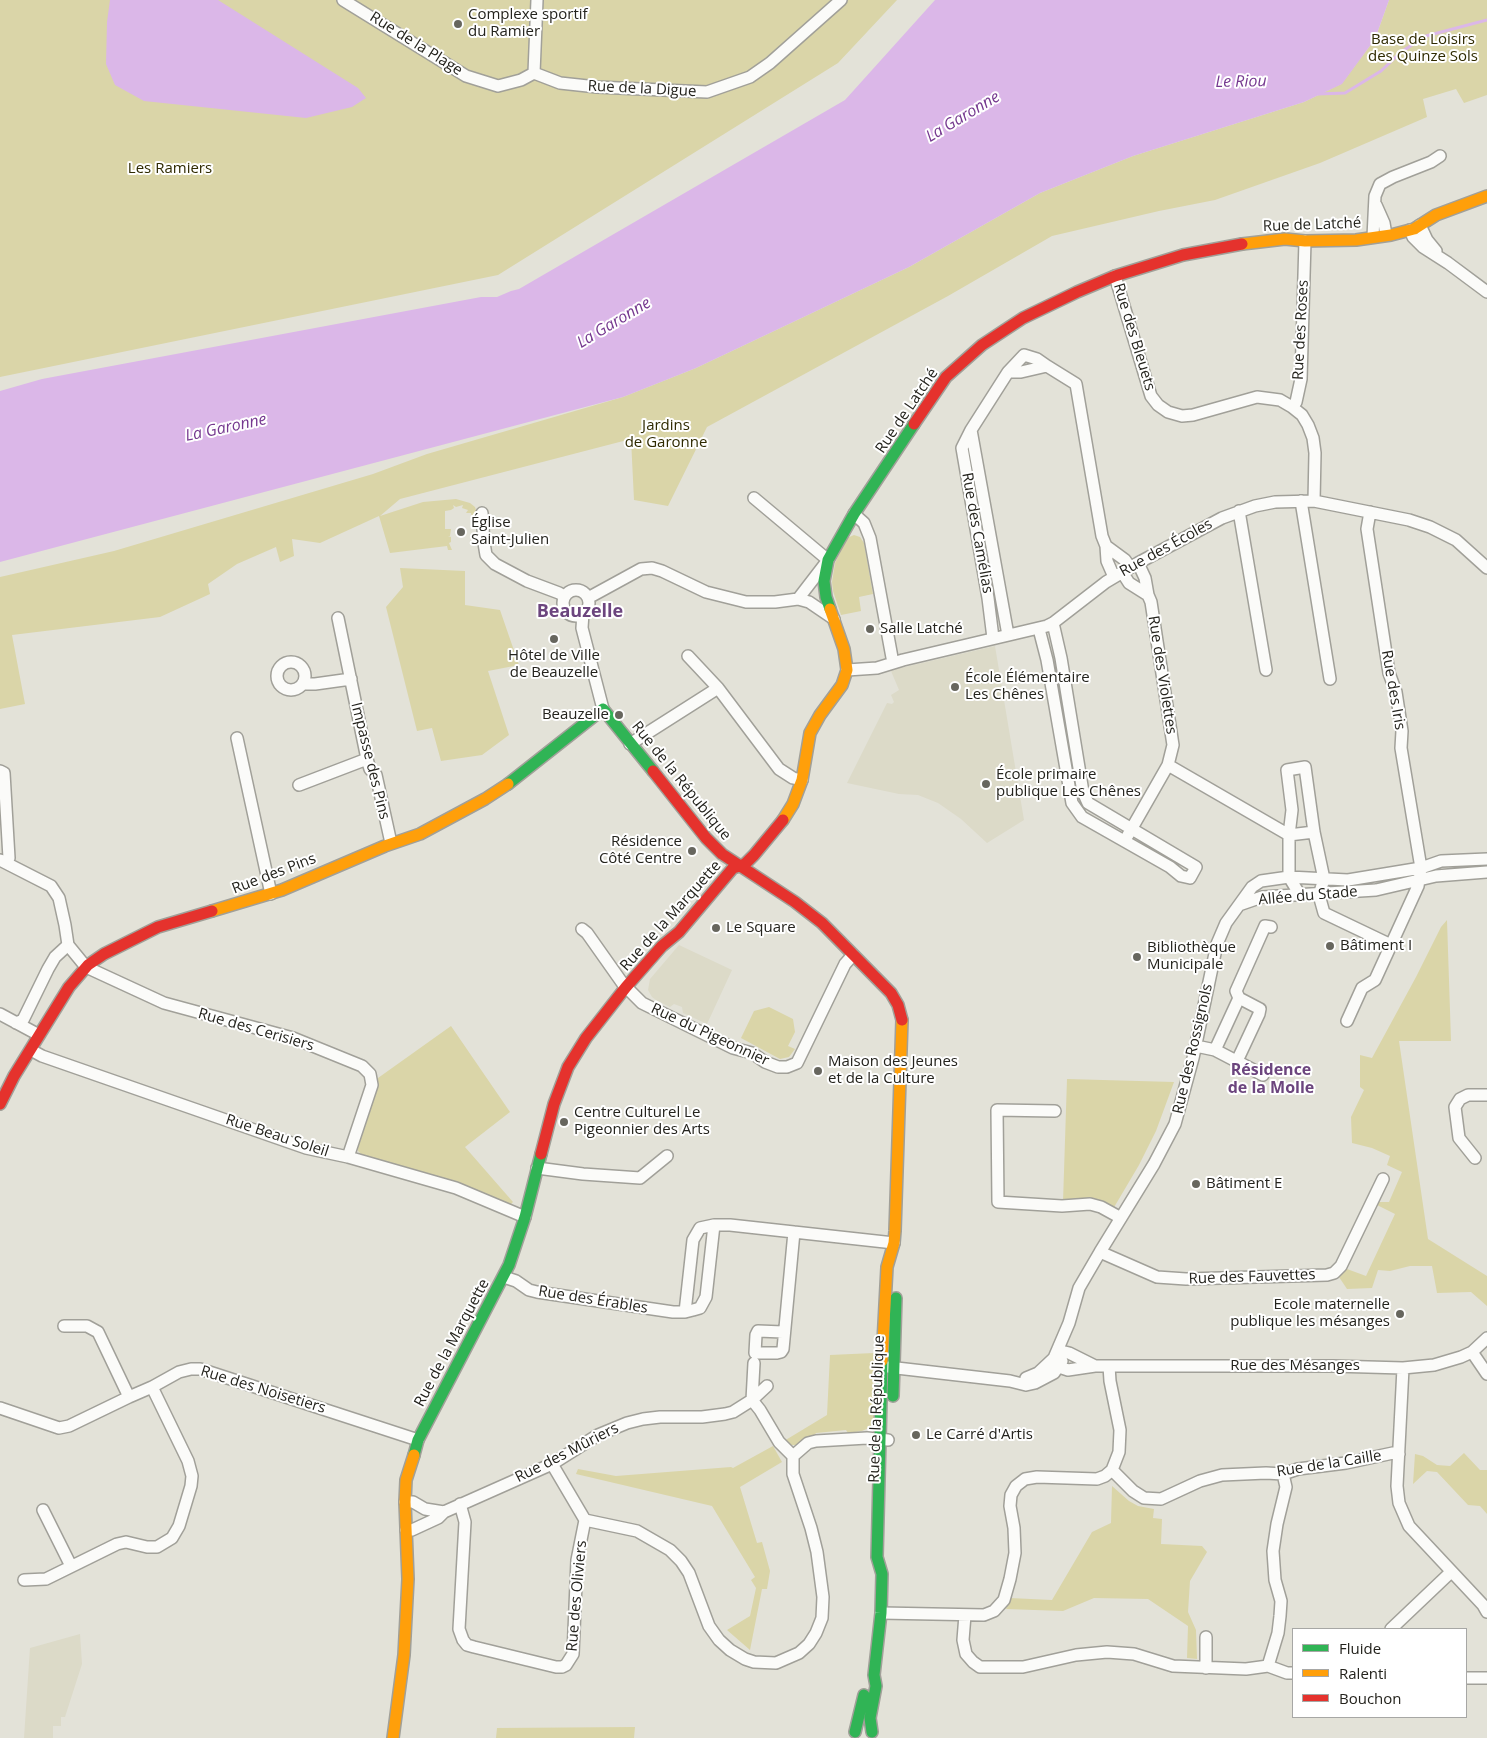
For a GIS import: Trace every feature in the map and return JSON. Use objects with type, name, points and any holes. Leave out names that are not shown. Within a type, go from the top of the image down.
[{"type":"street","name":"Rue de la Plage","points":[[343,0],[466,76],[498,86],[521,80],[534,73]]},
{"type":"street","points":[[534,73],[537,0]]},
{"type":"street","name":"Rue de la Digue","points":[[534,73],[560,83],[597,87],[707,92],[750,77],[770,63],[841,0]]},
{"type":"street","points":[[1373,238],[1377,189],[1385,180],[1431,162],[1440,156]]},
{"type":"street","name":"Rue de Latché","points":[[847,670],[844,649],[826,597],[824,580],[828,560],[854,514],[946,377],[982,345],[1023,318],[1077,292],[1115,276],[1183,255],[1285,239],[1305,241],[1356,240],[1386,236],[1415,227],[1436,216],[1487,196]]},
{"type":"street","points":[[1376,205],[1384,223],[1386,236]]},
{"type":"street","points":[[1415,227],[1413,236],[1423,247],[1448,262],[1487,292]]},
{"type":"street","name":"Rue des Roses","points":[[1292,407],[1296,402],[1301,379],[1305,241]]},
{"type":"street","name":"Rue des Bleuets","points":[[1115,276],[1151,396],[1158,405],[1168,412],[1182,416],[1193,415],[1257,397],[1280,400],[1292,407]]},
{"type":"street","name":"Rue des Camélias","points":[[993,638],[988,598],[962,448],[971,430],[1008,372],[1024,355],[1037,359],[1076,384],[1102,536],[1106,546],[1107,561],[1126,570]]},
{"type":"street","points":[[1008,372],[1021,372],[1047,366]]},
{"type":"street","points":[[1292,407],[1302,415],[1313,438],[1316,453],[1314,501]]},
{"type":"street","name":"Rue des Camélias","points":[[971,430],[1008,635]]},
{"type":"street","points":[[754,498],[828,560],[798,599]]},
{"type":"street","points":[[1302,501],[1330,679]]},
{"type":"street","name":"Rue des Écoles","points":[[847,670],[877,668],[893,662],[1039,629],[1053,623],[1126,570],[1222,518],[1239,511],[1275,502],[1314,501],[1408,520],[1430,527],[1456,540],[1487,568]]},
{"type":"street","points":[[1239,511],[1266,670]]},
{"type":"street","name":"Rue des Iris","points":[[1347,1021],[1362,988],[1375,980],[1418,886],[1421,868],[1402,748],[1402,730],[1396,692],[1389,673],[1367,529],[1370,512]]},
{"type":"street","points":[[482,513],[486,555],[495,564],[528,581],[564,596]]},
{"type":"street","points":[[854,514],[864,523],[870,538],[893,662]]},
{"type":"street","points":[[1106,546],[1125,560],[1126,570]]},
{"type":"street","points":[[588,598],[640,569],[652,568],[706,592],[746,602],[775,602],[798,599],[808,602],[834,619]]},
{"type":"street","name":"Rue des Violettes","points":[[1126,570],[1129,583],[1148,595]]},
{"type":"street","name":"Rue des Violettes","points":[[1125,841],[1168,765],[1173,745],[1151,602],[1145,578],[1126,570]]},
{"type":"street","points":[[584,613],[575,616],[567,613],[563,605],[564,596],[572,590],[577,590],[582,591],[588,598],[588,606],[584,613],[582,628],[603,710]]},
{"type":"street","name":"Impasse des Pins","points":[[338,618],[367,759],[370,769],[376,775],[391,843]]},
{"type":"street","points":[[1039,629],[1047,660],[1072,803],[1082,816],[1170,867],[1182,876],[1190,878],[1196,867],[1088,803],[1083,792],[1061,658],[1053,623]]},
{"type":"street","points":[[688,656],[718,688],[779,769],[793,778],[802,780]]},
{"type":"street","points":[[739,866],[745,864],[754,855],[785,818],[798,794],[810,733],[820,715],[842,685],[847,670]]},
{"type":"street","points":[[303,684],[350,679]]},
{"type":"street","points":[[630,744],[718,688]]},
{"type":"street","name":"Rue de la République","points":[[603,710],[706,838],[722,854],[810,913],[891,993],[898,1005],[902,1018],[894,1243],[887,1267],[888,1367],[892,1425],[881,1440],[890,1482],[888,1559],[882,1574],[880,1632],[874,1675],[876,1686],[870,1718],[875,1735]]},
{"type":"street","name":"Rue des Pins","points":[[0,1104],[30,1050],[69,987],[86,967],[104,954],[158,927],[271,894],[391,843],[420,834],[500,789],[603,710]]},
{"type":"street","points":[[1057,720],[1070,718]]},
{"type":"street","points":[[237,738],[271,894]]},
{"type":"street","points":[[299,785],[367,759]]},
{"type":"street","points":[[1168,765],[1289,835],[1314,832]]},
{"type":"street","points":[[1300,894],[1290,877],[1289,835],[1292,810],[1287,770],[1305,767],[1314,832],[1324,879],[1319,894],[1324,913],[1391,945]]},
{"type":"street","points":[[0,771],[4,773],[9,858],[3,862],[51,886],[59,898],[68,945],[86,967]]},
{"type":"street","name":"Allée du Stade","points":[[1239,904],[1252,888],[1261,881],[1290,877],[1348,880],[1421,868],[1441,861],[1487,859]]},
{"type":"street","name":"Rue de la Marquette","points":[[393,1738],[404,1645],[408,1579],[406,1480],[418,1440],[504,1277],[524,1217],[554,1104],[568,1068],[586,1038],[626,988],[662,946],[679,932],[734,868],[739,866]]},
{"type":"street","name":"Allée du Stade","points":[[1239,904],[1262,897],[1376,890],[1436,876],[1487,872]]},
{"type":"street","name":"Rue des Rossignols","points":[[1059,1359],[1079,1288],[1154,1164],[1175,1124],[1196,1046],[1217,944],[1226,923],[1239,904]]},
{"type":"street","points":[[1237,1061],[1260,1009],[1239,998],[1236,991],[1265,926],[1271,927]]},
{"type":"street","name":"Rue de la Marquette","points":[[582,929],[587,933],[626,988]]},
{"type":"street","points":[[16,1022],[22,1020],[55,957],[68,945]]},
{"type":"street","name":"Rue du Pigeonnier","points":[[626,988],[642,1004],[733,1048],[752,1053],[765,1062],[778,1067],[787,1067],[797,1063],[845,964],[853,955]]},
{"type":"street","name":"Rue des Cerisiers","points":[[86,967],[164,1003],[293,1038],[362,1066],[370,1074],[372,1085],[348,1157]]},
{"type":"street","points":[[1215,1050],[1239,998]]},
{"type":"street","points":[[0,1014],[39,1035]]},
{"type":"street","points":[[1196,1046],[1215,1050],[1263,1075]]},
{"type":"street","name":"Rue Beau Soleil","points":[[30,1050],[42,1056],[306,1148],[348,1157],[456,1188],[524,1217]]},
{"type":"street","points":[[1474,1158],[1459,1138],[1455,1107],[1460,1098],[1468,1095],[1487,1095]]},
{"type":"street","points":[[1056,1111],[997,1110],[998,1202],[1062,1206],[1090,1204],[1101,1207],[1121,1218]]},
{"type":"street","points":[[538,1168],[583,1174],[640,1178],[667,1156]]},
{"type":"street","name":"Rue des Fauvettes","points":[[1100,1252],[1157,1277],[1186,1279],[1327,1275],[1334,1273],[1341,1266],[1383,1179]]},
{"type":"street","points":[[714,1225],[706,1297],[700,1308],[684,1312],[693,1240],[700,1228],[714,1225],[730,1225],[894,1243]]},
{"type":"street","points":[[783,1332],[794,1232]]},
{"type":"street","name":"Rue des Érables","points":[[504,1277],[537,1292],[684,1312]]},
{"type":"street","points":[[64,1326],[88,1326],[98,1332],[129,1397]]},
{"type":"street","name":"Rue des Mésanges","points":[[1095,1366],[1070,1353],[1059,1359],[1068,1370],[1095,1366],[1328,1366],[1403,1368],[1434,1365],[1472,1352],[1487,1338]]},
{"type":"street","points":[[1472,1352],[1487,1374]]},
{"type":"street","points":[[888,1367],[1026,1384],[1035,1383],[1054,1373],[1059,1359]]},
{"type":"street","points":[[552,1464],[585,1520],[637,1531],[670,1550],[681,1561],[689,1573],[709,1626],[719,1640],[730,1650],[745,1660],[776,1663],[799,1653],[809,1644],[822,1618],[822,1590],[817,1552],[793,1474],[793,1456],[779,1442],[752,1400],[754,1363]]},
{"type":"street","points":[[881,1612],[984,1615],[994,1611],[1004,1600],[1015,1553],[1014,1528],[1010,1506],[1011,1495],[1016,1486],[1025,1479],[1036,1477],[1097,1479],[1105,1476],[1112,1470],[1119,1452],[1120,1430],[1110,1381],[1109,1366]]},
{"type":"street","points":[[1403,1368],[1397,1486],[1399,1503],[1409,1526],[1451,1572],[1486,1606]]},
{"type":"street","name":"Rue des Noisetiers","points":[[0,1408],[59,1428],[69,1426],[152,1387],[179,1372],[200,1369],[418,1440]]},
{"type":"street","name":"Rue des Mûriers","points":[[406,1530],[412,1530],[438,1518],[444,1512],[460,1504],[552,1464],[598,1435],[627,1423],[660,1417],[702,1418],[734,1412],[752,1400],[767,1386]]},
{"type":"street","points":[[24,1580],[46,1579],[117,1544],[126,1542],[147,1547],[158,1547],[172,1538],[179,1526],[191,1486],[192,1476],[188,1461],[152,1387]]},
{"type":"street","points":[[793,1456],[808,1443],[816,1441],[867,1438],[881,1440]]},
{"type":"street","name":"Rue de la Caille","points":[[1112,1470],[1132,1492],[1144,1498],[1154,1500],[1161,1499],[1200,1481],[1222,1475],[1283,1474],[1298,1469],[1346,1463],[1393,1453],[1399,1454]]},
{"type":"street","points":[[1268,1666],[1278,1633],[1280,1616],[1281,1601],[1275,1580],[1273,1551],[1286,1487],[1283,1474]]},
{"type":"street","points":[[405,1502],[413,1502],[425,1509],[444,1512]]},
{"type":"street","name":"Rue des Oliviers","points":[[460,1504],[465,1522],[459,1629],[463,1640],[474,1647],[556,1667],[566,1665],[573,1654],[577,1560],[585,1520]]},
{"type":"street","points":[[43,1510],[71,1566]]},
{"type":"street","points":[[1392,1628],[1451,1572]]},
{"type":"street","points":[[965,1615],[964,1640],[966,1654],[973,1662],[980,1666],[1023,1667],[1076,1655],[1107,1652],[1134,1654],[1173,1666],[1246,1669],[1268,1666],[1292,1673]]},
{"type":"street","points":[[1206,1637],[1206,1668]]},
{"type":"street","name":"Rue de la République","points":[[851,1735],[867,1685],[874,1675]]},
{"type":"street","points":[[1467,1678],[1487,1678]]},
{"type":"street","points":[[851,1735],[860,1730],[875,1735]]},
{"type":"shaded area","points":[[995,646],[1024,820],[987,843],[961,819],[938,803],[918,795],[899,794],[847,783],[887,703],[892,704],[894,702],[891,695],[899,690],[891,671]]},
{"type":"shaded area","points":[[679,945],[732,970],[707,1024],[683,1013],[682,1007],[674,1004],[670,1007],[656,1000],[648,990],[650,979]]},
{"type":"shaded area","points":[[80,1634],[82,1664],[65,1717],[61,1717],[61,1726],[53,1726],[53,1738],[24,1738],[30,1648]]},
{"type":"green space","name":"Les Ramiers","points":[[0,0],[897,0],[838,63],[498,275],[0,377]]},
{"type":"green space","points":[[1389,0],[1487,0],[1487,95],[1464,103],[1456,89],[1423,99],[1427,117],[1320,163],[1215,200],[1052,236],[948,296],[707,427],[668,506],[634,500],[631,439],[400,499],[380,516],[423,502],[456,499],[470,503],[475,507],[479,519],[472,519],[471,513],[466,513],[468,510],[462,508],[463,505],[456,507],[453,505],[454,508],[445,511],[445,529],[451,529],[450,536],[448,536],[451,537],[451,542],[449,543],[452,550],[448,550],[447,546],[390,553],[379,516],[320,543],[292,539],[294,556],[280,562],[276,547],[237,564],[208,584],[210,594],[160,617],[12,635],[25,704],[0,709],[0,577],[114,551],[373,474],[427,454],[623,397],[696,368],[909,267],[1040,193],[1133,156],[1304,102],[1341,84],[1375,39]]},
{"type":"green space","points":[[854,535],[860,537],[864,543],[873,594],[859,597],[861,611],[841,615],[833,591],[832,582],[835,563],[847,538]]},
{"type":"green space","points":[[400,568],[465,571],[465,605],[500,610],[519,665],[488,671],[509,735],[482,755],[441,761],[432,728],[417,731],[386,607],[403,587]]},
{"type":"green space","points":[[1447,920],[1451,1041],[1399,1041],[1428,1239],[1487,1276],[1487,1306],[1471,1292],[1437,1293],[1432,1266],[1410,1266],[1390,1271],[1378,1270],[1372,1288],[1347,1289],[1339,1277],[1347,1269],[1366,1276],[1395,1214],[1377,1205],[1379,1202],[1389,1202],[1402,1172],[1387,1165],[1390,1156],[1372,1148],[1352,1143],[1351,1117],[1364,1090],[1360,1087],[1360,1055],[1372,1058],[1441,927]]},
{"type":"green space","points":[[769,1007],[793,1019],[795,1032],[788,1046],[795,1049],[789,1057],[780,1059],[741,1038],[754,1011]]},
{"type":"green space","points":[[451,1026],[510,1112],[465,1147],[513,1202],[510,1205],[362,1155],[358,1151],[377,1090],[378,1078]]},
{"type":"green space","points":[[1067,1079],[1174,1082],[1156,1131],[1139,1165],[1113,1209],[1063,1202]]},
{"type":"green space","points":[[874,1353],[874,1364],[876,1365],[875,1420],[871,1427],[862,1431],[848,1433],[846,1430],[816,1433],[813,1437],[796,1445],[791,1445],[784,1441],[827,1415],[830,1355]]},
{"type":"green space","points":[[773,1446],[782,1462],[740,1487],[757,1543],[762,1542],[770,1571],[767,1589],[762,1589],[750,1650],[727,1630],[750,1616],[756,1588],[751,1580],[755,1577],[712,1506],[576,1474],[578,1469],[616,1476],[733,1468]]},
{"type":"green space","points":[[1464,1453],[1480,1470],[1487,1470],[1487,1514],[1480,1506],[1468,1505],[1437,1472],[1427,1471],[1413,1484],[1415,1454],[1423,1456],[1437,1465],[1450,1466]]},
{"type":"green space","points":[[1112,1486],[1129,1501],[1138,1506],[1154,1509],[1153,1518],[1162,1519],[1161,1544],[1202,1546],[1207,1552],[1190,1581],[1188,1612],[1196,1630],[1197,1659],[1187,1658],[1188,1626],[1148,1599],[1094,1598],[1063,1611],[1006,1609],[1010,1598],[1052,1600],[1092,1532],[1111,1523]]},
{"type":"green space","points":[[635,1727],[634,1738],[496,1738],[497,1728]]},
{"type":"water","points":[[110,0],[218,0],[358,88],[366,98],[352,107],[306,118],[144,101],[115,85],[106,64],[107,22]]},
{"type":"water","name":"La Garonne","points":[[935,0],[1389,0],[1375,39],[1342,84],[1304,102],[1133,156],[1040,193],[909,267],[696,368],[623,397],[0,562],[0,391],[42,379],[481,297],[497,297],[519,289],[845,100]]},
{"type":"waterway","name":"Le Riou","points":[[1318,94],[1345,93],[1381,71],[1401,52],[1426,36],[1487,20]]},
{"type":"traffic: fast","points":[[830,609],[824,581],[828,560],[854,514],[914,424]]},
{"type":"traffic: fast","points":[[508,784],[603,709],[653,771]]},
{"type":"traffic: fast","points":[[414,1455],[418,1440],[509,1265],[525,1217],[541,1154]]},
{"type":"traffic: fast","points":[[893,1396],[896,1298]]},
{"type":"traffic: fast","points":[[872,1732],[870,1718],[876,1686],[874,1675],[881,1613],[882,1574],[877,1557],[882,1361]]},
{"type":"traffic: fast","points":[[855,1732],[864,1695]]},
{"type":"traffic: slow","points":[[1242,244],[1285,239],[1305,241],[1356,240],[1391,235],[1414,229],[1436,215],[1487,196]]},
{"type":"traffic: slow","points":[[783,820],[793,804],[802,780],[810,733],[820,715],[842,685],[847,670],[844,649],[830,609]]},
{"type":"traffic: slow","points":[[212,911],[282,890],[385,846],[420,834],[485,799],[508,784]]},
{"type":"traffic: slow","points":[[882,1361],[887,1267],[894,1243],[895,1231],[902,1020]]},
{"type":"traffic: slow","points":[[393,1738],[404,1655],[408,1579],[406,1480],[414,1455]]},
{"type":"traffic: jam","points":[[914,424],[946,377],[982,345],[1023,318],[1115,276],[1183,255],[1242,244]]},
{"type":"traffic: jam","points":[[653,771],[706,838],[722,854],[795,902],[822,923],[891,993],[898,1005],[902,1020]]},
{"type":"traffic: jam","points":[[541,1154],[554,1104],[568,1067],[586,1038],[626,987],[662,946],[679,932],[733,868],[745,864],[754,855],[783,820]]},
{"type":"traffic: jam","points":[[0,1104],[14,1076],[69,987],[88,965],[104,954],[158,927],[212,911]]},
{"type":"place","name":"Complexe sportif du Ramier","points":[[458,24]]},
{"type":"place","name":"Église Saint-Julien","points":[[461,532]]},
{"type":"place","name":"Salle Latché","points":[[870,629]]},
{"type":"place","name":"Hôtel de Ville de Beauzelle","points":[[554,639]]},
{"type":"place","name":"École Élémentaire Les Chênes","points":[[955,687]]},
{"type":"place","name":"Beauzelle","points":[[619,715]]},
{"type":"place","name":"École primaire publique Les Chênes","points":[[986,784]]},
{"type":"place","name":"Résidence Côté Centre","points":[[692,851]]},
{"type":"place","name":"Le Square","points":[[716,928]]},
{"type":"place","name":"Bâtiment I","points":[[1330,946]]},
{"type":"place","name":"Bibliothèque Municipale","points":[[1137,957]]},
{"type":"place","name":"Maison des Jeunes et de la Culture","points":[[818,1071]]},
{"type":"place","name":"Centre Culturel Le Pigeonnier des Arts","points":[[564,1122]]},
{"type":"place","name":"Bâtiment E","points":[[1196,1184]]},
{"type":"place","name":"Ecole maternelle publique les mésanges","points":[[1400,1314]]},
{"type":"place","name":"Le Carré d'Artis","points":[[916,1435]]},
{"type":"district","name":"Beauzelle","points":[[580,612]]},
{"type":"district","name":"Résidence de la Molle","points":[[1271,1079]]},
{"type":"park label","name":"Base de Loisirs des Quinze Sols","points":[[1423,48]]},
{"type":"park label","name":"Jardins de Garonne","points":[[666,434]]}]
